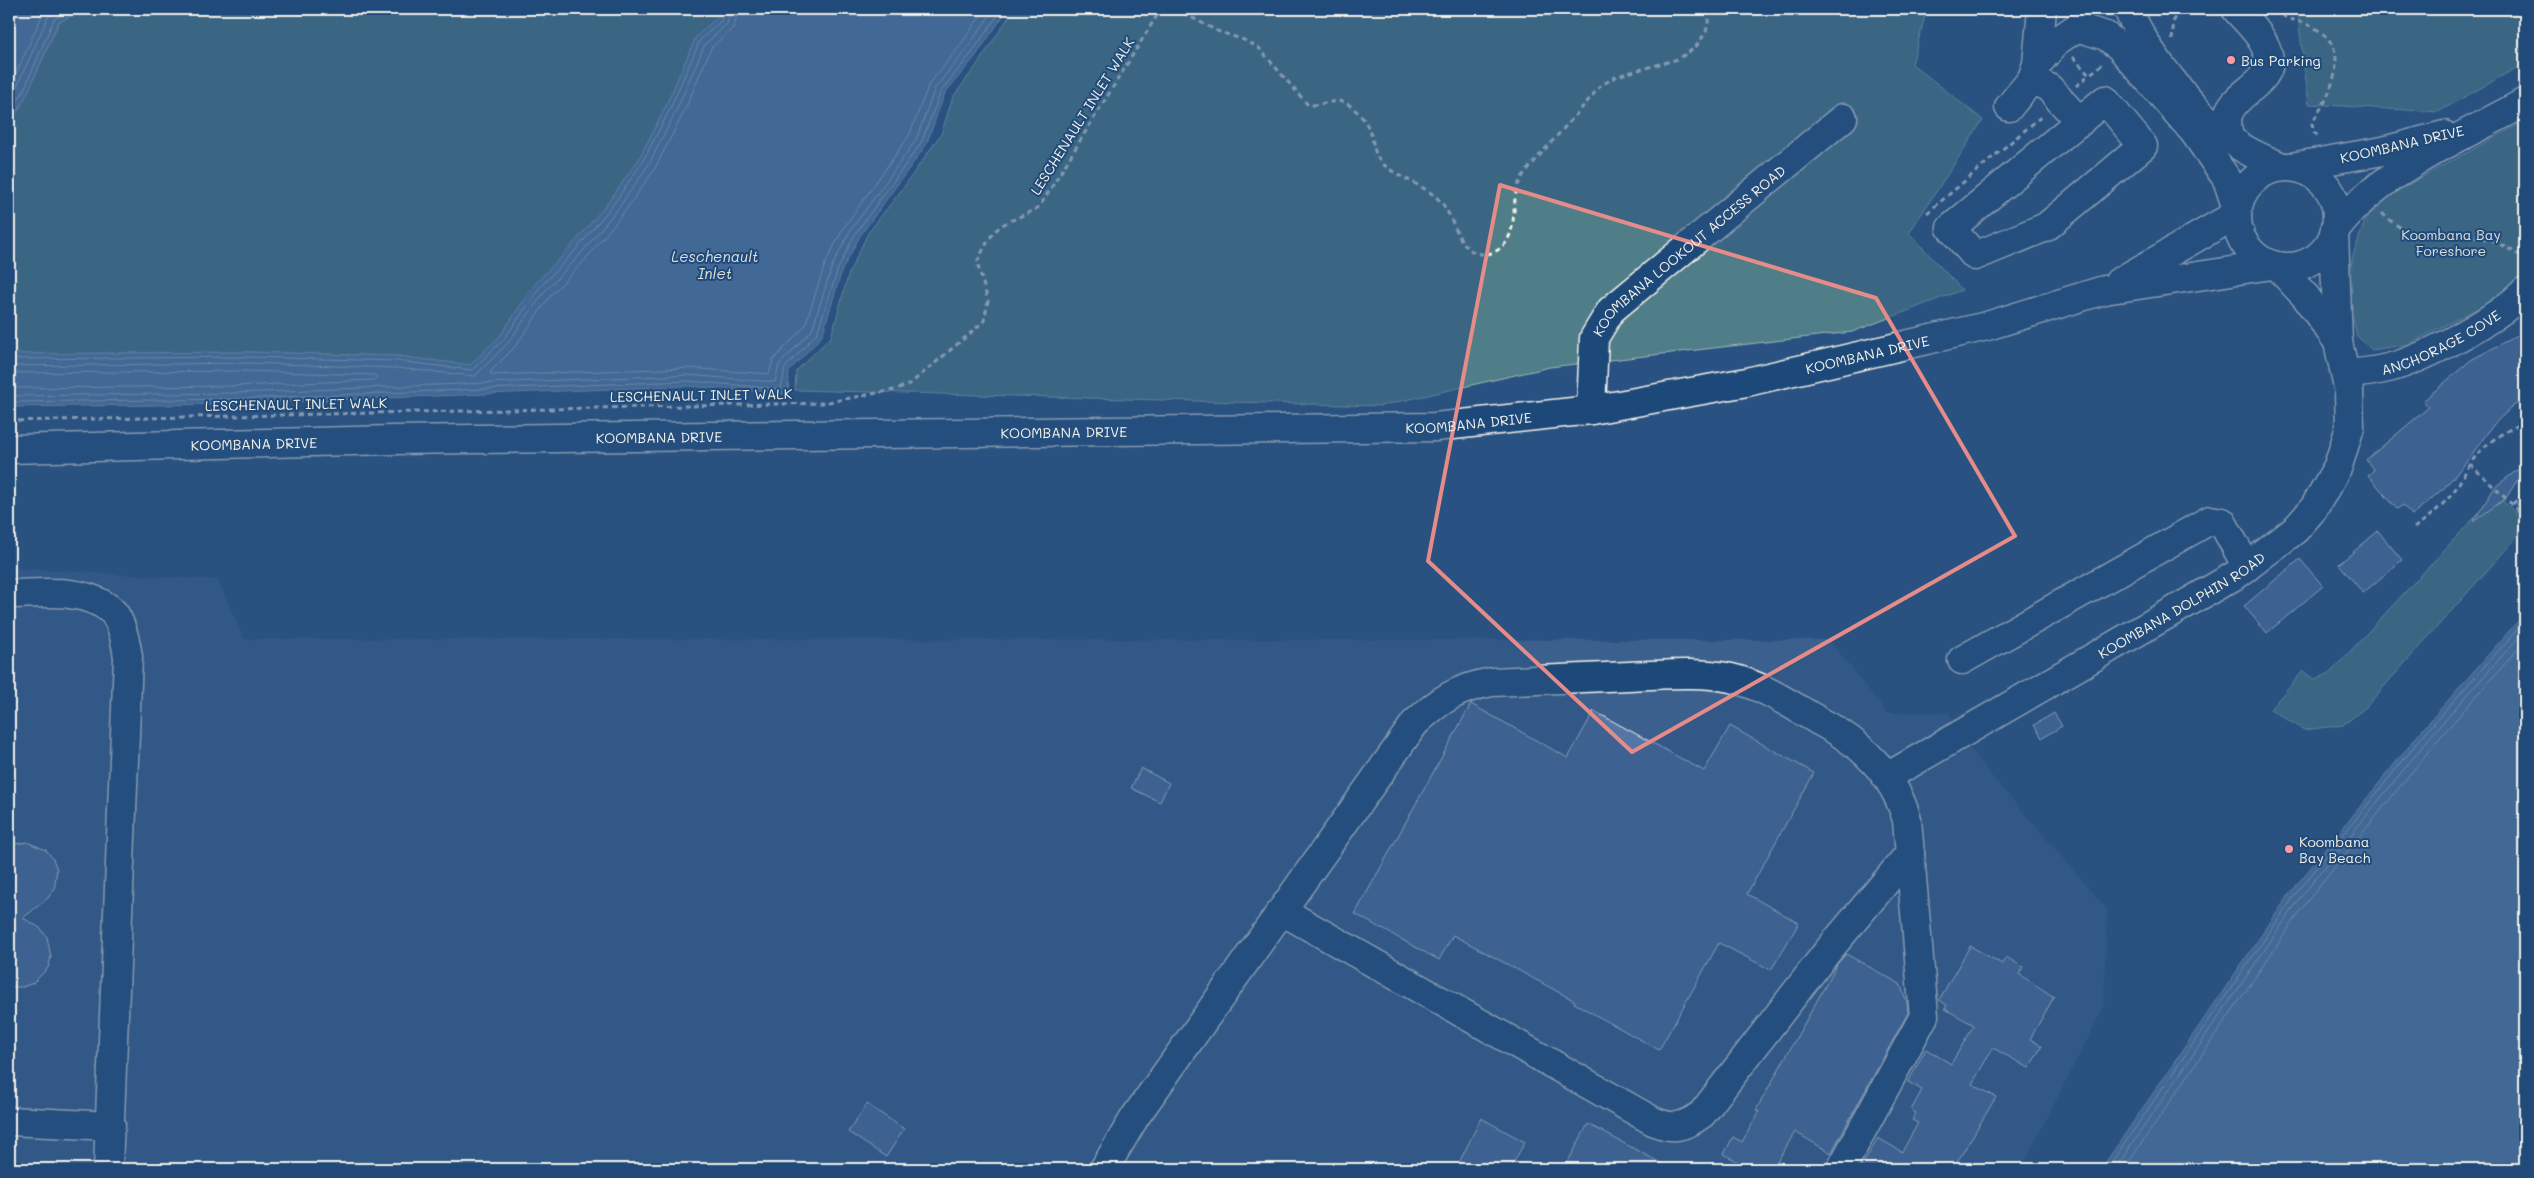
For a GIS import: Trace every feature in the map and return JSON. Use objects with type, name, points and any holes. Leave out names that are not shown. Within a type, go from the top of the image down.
[{"type":"main road","points":[[2042,9],[2034,71],[2080,122]]},
{"type":"main road","points":[[2046,9],[2061,24],[2106,36],[2120,48],[2194,132],[2226,178],[2237,211],[2242,240],[2260,260],[2275,266],[2291,267],[2305,264],[2323,251],[2335,232],[2337,215],[2334,200],[2327,187],[2316,176],[2303,170],[2285,167],[2242,148],[2229,139],[2187,97],[2149,51],[2128,9]]},
{"type":"main road","points":[[2009,107],[2058,41],[2080,29],[2103,24],[2118,9]]},
{"type":"main road","points":[[2229,139],[2227,123],[2230,111],[2239,100],[2262,80],[2268,63],[2263,42],[2236,9]]},
{"type":"main road","points":[[2105,100],[2143,146],[2046,227],[1976,256],[1951,228],[2080,122],[2105,100]]},
{"type":"main road","name":"KOOMBANA DRIVE","points":[[2335,232],[2350,209],[2395,174],[2525,102]]},
{"type":"main road","name":"KOOMBANA LOOKOUT ACCESS ROAD","points":[[1591,410],[1592,348],[1600,324],[1611,310],[1843,118]]},
{"type":"main road","name":"KOOMBANA DRIVE","points":[[2285,167],[2383,152],[2487,124]]},
{"type":"main road","points":[[2237,211],[2248,185],[2269,170],[2285,167]]},
{"type":"main road","name":"KOOMBANA DRIVE","points":[[2104,290],[2237,211]]},
{"type":"main road","name":"KOOMBANA DOLPHIN ROAD","points":[[1887,777],[2247,567],[2295,530],[2314,508],[2329,485],[2346,448],[2350,427],[2346,374],[2338,342],[2335,232]]},
{"type":"main road","name":"KOOMBANA DRIVE","points":[[9,449],[394,440],[1435,427],[1591,410],[1747,382],[1874,354],[1987,326],[2104,290],[2275,266]]},
{"type":"main road","name":"KOOMBANA DOLPHIN ROAD","points":[[2275,266],[2306,297],[2338,342]]},
{"type":"main road","name":"ANCHORAGE COVE","points":[[2346,374],[2388,368],[2423,354],[2500,312],[2525,291]]},
{"type":"main road","points":[[1962,660],[2210,520],[2222,522],[2247,567]]},
{"type":"main road","points":[[9,594],[66,594],[80,596],[97,603],[112,611],[121,627],[126,643],[128,657],[108,1169]]},
{"type":"main road","points":[[1104,1169],[1135,1117],[1415,723],[1434,706],[1452,693],[1470,686],[1492,682],[1694,673],[1731,678],[1757,687],[1844,735],[1868,755],[1887,777],[1904,807],[1910,853],[1924,1016],[1841,1169]]},
{"type":"main road","points":[[1282,911],[1653,1121],[1674,1127],[1683,1126],[1702,1114],[1827,952],[1910,853]]},
{"type":"main road","points":[[9,1121],[111,1126]]},
{"type":"path","name":"LESCHENAULT INLET WALK","points":[[9,421],[823,403],[894,390],[910,384],[984,321],[988,300],[977,262],[991,237],[1003,224],[1027,215],[1040,206],[1156,17],[1168,9]]},
{"type":"path","points":[[1176,9],[1217,31],[1244,40],[1259,48],[1308,105],[1319,106],[1334,101],[1346,102],[1363,118],[1369,128],[1375,152],[1380,161],[1421,186],[1442,202],[1462,241],[1468,248],[1480,254],[1491,254],[1502,247],[1512,231],[1514,201],[1521,179],[1600,86],[1616,76],[1670,62],[1695,48],[1706,32],[1711,9]]},
{"type":"path","points":[[2175,9],[2172,40],[2175,47]]},
{"type":"path","points":[[2275,9],[2281,16],[2307,24],[2324,33],[2331,42],[2336,54],[2334,78],[2312,124],[2314,132],[2324,140]]},
{"type":"path","points":[[2070,92],[2089,75]]},
{"type":"path","points":[[1926,212],[2043,114]]},
{"type":"path","points":[[2377,206],[2392,223],[2415,234],[2486,239],[2525,259]]},
{"type":"path","points":[[2414,528],[2432,514],[2452,493],[2470,464],[2487,444],[2502,433],[2525,422]]},
{"type":"path","points":[[2470,464],[2513,504],[2525,512]]},
{"type":"path","points":[[2513,504],[2525,491]]},
{"type":"path","points":[[2525,497],[2518,504],[2521,507],[2525,502]]},
{"type":"highlighted area","points":[[1500,185],[1876,298],[2015,536],[1632,752],[1428,561]]},
{"type":"shaded area","points":[[9,568],[218,580],[244,639],[1829,640],[1887,713],[1949,713],[1977,759],[2107,909],[2104,1007],[2021,1169],[9,1169]]},
{"type":"green space","points":[[86,9],[721,9],[718,17],[696,37],[666,106],[639,159],[611,199],[570,248],[536,283],[500,336],[470,366],[397,356],[246,352],[9,354],[9,127],[28,92],[59,22]]},
{"type":"green space","points":[[1014,9],[1927,9],[1912,64],[1983,120],[1909,233],[1962,290],[1852,332],[1550,367],[1380,406],[795,390],[796,371],[831,337],[849,273],[868,233],[906,184],[941,134],[953,97]]},
{"type":"green space","points":[[2297,9],[2525,9],[2525,63],[2438,112],[2309,104]]},
{"type":"green space","name":"Koombana Bay Foreshore","points":[[2525,121],[2525,272],[2503,295],[2409,344],[2372,350],[2357,336],[2347,295],[2353,255],[2366,218],[2393,193]]},
{"type":"green space","points":[[2503,501],[2520,517],[2517,537],[2365,708],[2343,725],[2304,730],[2270,709],[2303,671],[2315,680],[2330,673],[2487,504],[2494,506]]},
{"type":"water","points":[[9,9],[86,9],[58,22],[28,92],[9,127]]},
{"type":"water","name":"Leschenault Inlet","points":[[721,9],[1008,9],[975,57],[945,93],[926,145],[860,236],[842,270],[822,336],[789,371],[788,394],[687,386],[235,404],[9,407],[9,354],[246,352],[397,356],[470,365],[500,336],[536,283],[570,248],[611,199],[639,159],[666,106],[696,37],[717,17]]},
{"type":"water","points":[[2525,613],[2525,1169],[2101,1169],[2291,892],[2422,730]]},
{"type":"building","points":[[2525,331],[2525,400],[2513,406],[2494,424],[2464,465],[2444,488],[2412,515],[2403,505],[2397,509],[2368,475],[2374,470],[2366,460],[2429,407],[2423,401],[2471,360]]},
{"type":"building","points":[[2525,464],[2525,468],[2506,498],[2473,522],[2495,487]]},
{"type":"building","points":[[2378,531],[2402,560],[2363,593],[2339,564]]},
{"type":"building","points":[[2300,559],[2323,586],[2267,633],[2244,606]]},
{"type":"building","points":[[1471,704],[1568,758],[1594,711],[1704,771],[1730,726],[1814,773],[1747,894],[1799,923],[1771,970],[1719,943],[1659,1050],[1574,1003],[1575,1001],[1453,935],[1439,960],[1355,914]]},
{"type":"building","points":[[2054,713],[2062,726],[2042,738],[2034,725]]},
{"type":"building","points":[[1141,768],[1169,783],[1160,802],[1131,788]]},
{"type":"building","points":[[27,842],[46,850],[53,859],[57,869],[54,890],[48,898],[23,918],[40,928],[47,937],[51,957],[48,968],[33,983],[23,987],[9,987],[9,845]]},
{"type":"building","points":[[1970,946],[2002,964],[2006,957],[2023,967],[2019,974],[2054,997],[2030,1039],[2042,1046],[2029,1068],[1993,1048],[1972,1084],[1996,1097],[1953,1169],[1860,1169],[1878,1138],[1902,1152],[1918,1123],[1912,1120],[1916,1113],[1911,1110],[1922,1090],[1908,1082],[1926,1049],[1951,1064],[1974,1025],[1945,1009],[1947,1005],[1939,1000]]},
{"type":"building","points":[[1846,954],[1900,984],[1907,1002],[1908,1013],[1831,1153],[1795,1132],[1773,1169],[1737,1169],[1740,1163],[1724,1154],[1733,1137],[1742,1142],[1759,1112],[1756,1110],[1838,963]]},
{"type":"building","points":[[867,1104],[904,1129],[886,1157],[848,1132]]},
{"type":"building","points":[[1481,1118],[1525,1142],[1510,1169],[1456,1169]]},
{"type":"building","points":[[1588,1124],[1672,1169],[1564,1169]]},
{"type":"place","name":"Bus Parking","points":[[2231,60]]},
{"type":"place","name":"Koombana Bay Beach","points":[[2289,849]]}]
